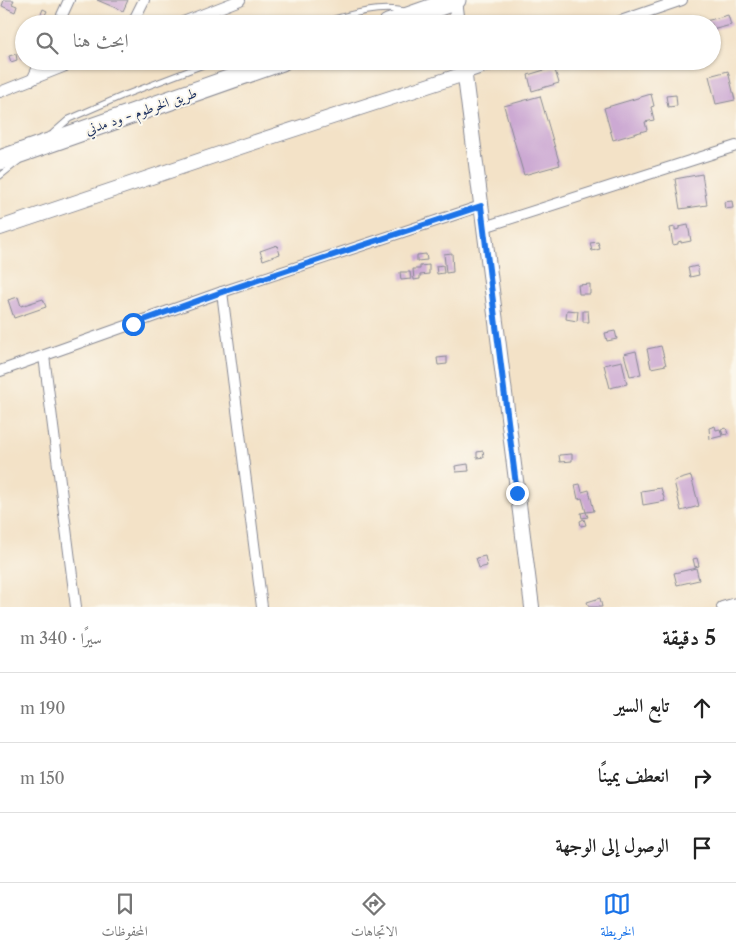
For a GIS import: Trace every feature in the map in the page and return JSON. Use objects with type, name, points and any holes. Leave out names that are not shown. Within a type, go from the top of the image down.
[{"type":"highway","points":[[413,15],[455,0]]},
{"type":"highway","name":"طريق الخرطوم - ود مدني","points":[[0,160],[256,70]]},
{"type":"street","points":[[62,15],[69,0]]},
{"type":"street","points":[[136,15],[144,0]]},
{"type":"street","points":[[200,15],[237,0]]},
{"type":"street","points":[[455,0],[457,15]]},
{"type":"street","points":[[638,15],[682,0]]},
{"type":"street","points":[[32,80],[37,70]]},
{"type":"street","points":[[0,92],[56,70]]},
{"type":"street","points":[[0,228],[458,70]]},
{"type":"street","points":[[464,70],[532,607]]},
{"type":"street","points":[[484,227],[736,146]]},
{"type":"street","points":[[0,371],[222,292],[481,206]]},
{"type":"street","points":[[222,292],[262,607]]},
{"type":"street","points":[[44,356],[76,607]]},
{"type":"street","points":[[722,607],[736,603]]},
{"type":"lane","points":[[351,15],[392,8],[418,13]]},
{"type":"lane","points":[[0,176],[69,119],[190,70]]},
{"type":"building","points":[[4,0],[14,0],[12,4],[17,6],[15,12],[2,6]]},
{"type":"building","points":[[97,0],[128,0],[123,11]]},
{"type":"building","points":[[43,9],[47,11],[45,15],[41,15]]},
{"type":"building","points":[[728,15],[731,25],[721,28],[721,17]]},
{"type":"building","points":[[15,54],[15,61],[11,62],[9,56]]},
{"type":"building","points":[[544,70],[555,70],[559,83],[532,91],[528,75]]},
{"type":"building","points":[[728,71],[735,100],[716,104],[709,76]]},
{"type":"building","points":[[651,94],[654,106],[651,107],[654,120],[645,122],[647,130],[613,140],[604,108]]},
{"type":"building","points":[[676,95],[677,106],[668,107],[666,96]]},
{"type":"building","points":[[540,96],[560,165],[524,175],[504,106]]},
{"type":"building","points":[[702,174],[707,205],[680,209],[675,179]]},
{"type":"building","points":[[732,201],[733,208],[725,209],[724,202]]},
{"type":"building","points":[[688,225],[691,241],[681,243],[681,241],[673,245],[670,228],[675,227],[675,230]]},
{"type":"building","points":[[598,242],[600,249],[592,251],[590,243]]},
{"type":"building","points":[[277,245],[280,254],[263,260],[260,251]]},
{"type":"building","points":[[452,253],[453,272],[446,273],[444,254]]},
{"type":"building","points":[[426,254],[427,260],[417,261],[417,255]]},
{"type":"building","points":[[429,265],[429,274],[420,275],[420,279],[414,280],[413,269],[420,269],[420,266]]},
{"type":"building","points":[[443,265],[444,273],[437,274],[436,266]]},
{"type":"building","points":[[697,266],[699,275],[690,277],[688,268]]},
{"type":"building","points":[[400,272],[410,272],[411,279],[401,280]]},
{"type":"building","points":[[590,284],[590,294],[579,294],[578,285]]},
{"type":"building","points":[[18,297],[21,306],[43,299],[46,307],[14,318],[8,300]]},
{"type":"building","points":[[567,310],[578,311],[577,321],[566,319]]},
{"type":"building","points":[[583,311],[588,311],[589,322],[583,322]]},
{"type":"building","points":[[615,331],[617,339],[607,341],[605,333]]},
{"type":"building","points":[[661,346],[666,365],[651,368],[647,349]]},
{"type":"building","points":[[636,351],[641,374],[630,376],[624,354]]},
{"type":"building","points":[[447,357],[447,364],[438,365],[437,358]]},
{"type":"building","points":[[622,361],[627,384],[610,388],[604,365]]},
{"type":"building","points":[[715,426],[716,430],[720,429],[722,436],[710,439],[709,428]]},
{"type":"building","points":[[726,428],[728,434],[723,435],[721,429]]},
{"type":"building","points":[[483,451],[484,457],[477,458],[477,452]]},
{"type":"building","points":[[572,454],[572,461],[560,462],[559,455]]},
{"type":"building","points":[[468,464],[469,471],[456,472],[455,466]]},
{"type":"building","points":[[691,476],[699,506],[681,511],[674,481]]},
{"type":"building","points":[[580,484],[582,492],[589,490],[594,511],[586,512],[582,498],[578,499],[575,485]]},
{"type":"building","points":[[661,488],[665,501],[643,505],[641,491]]},
{"type":"building","points":[[586,512],[588,517],[582,518],[581,513]]},
{"type":"building","points":[[584,519],[586,525],[581,526],[580,521]]},
{"type":"building","points":[[485,556],[487,566],[479,568],[476,558]]},
{"type":"building","points":[[697,558],[699,566],[695,567],[693,559]]},
{"type":"building","points":[[696,568],[699,580],[677,585],[674,573]]},
{"type":"building","points":[[600,598],[602,607],[589,607],[587,602]]},
{"type":"route","points":[[133,324],[222,292],[481,206],[517,493]]}]
